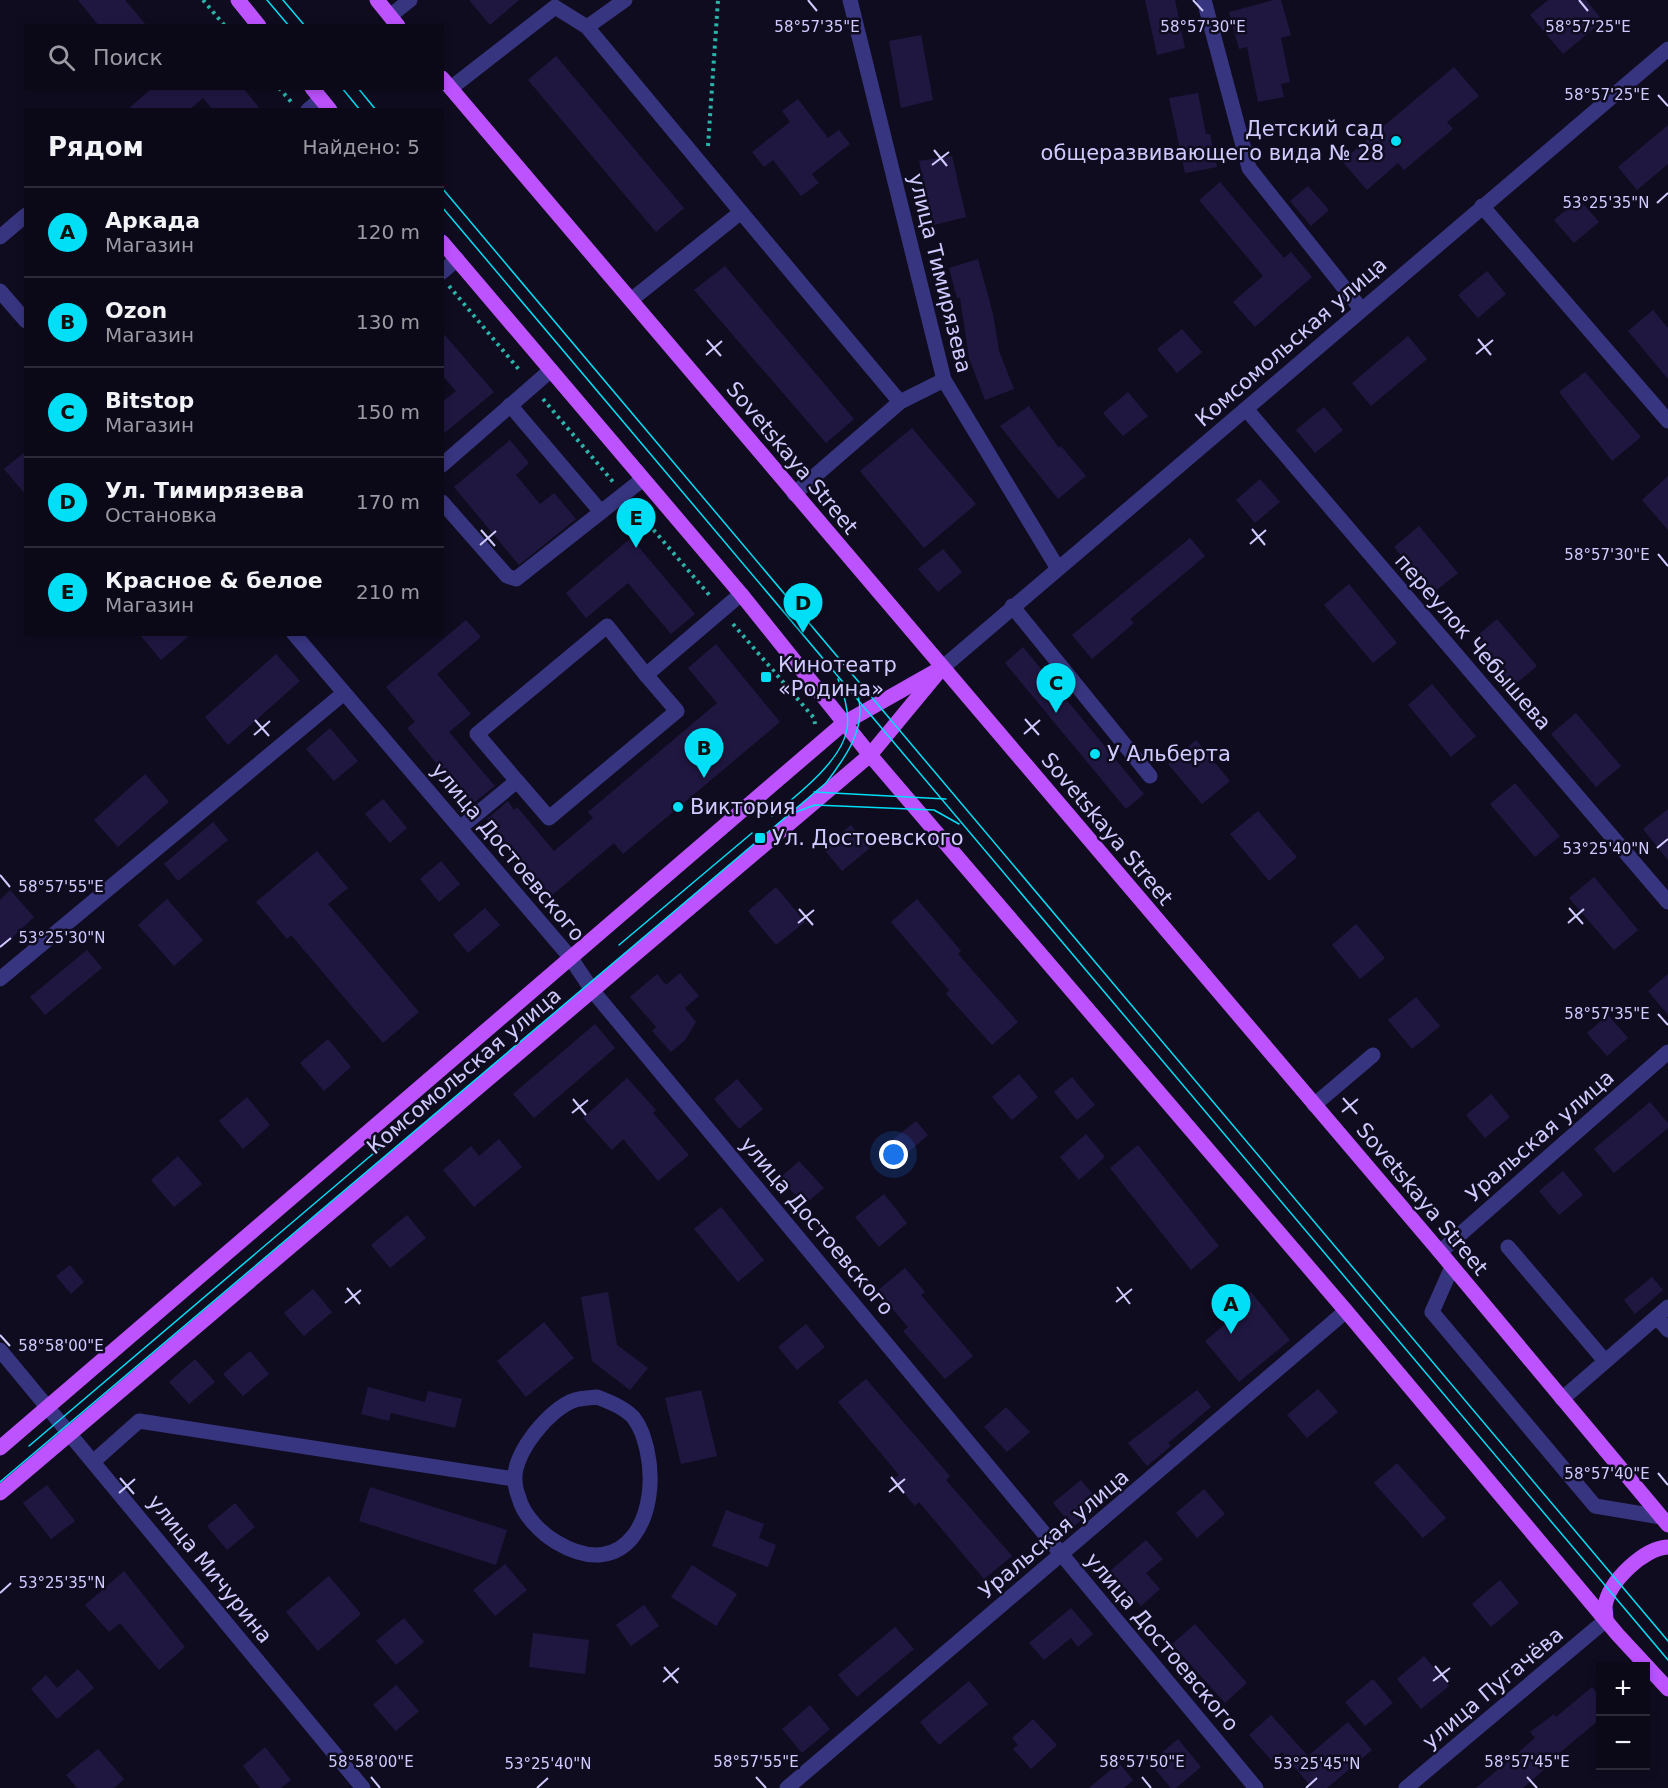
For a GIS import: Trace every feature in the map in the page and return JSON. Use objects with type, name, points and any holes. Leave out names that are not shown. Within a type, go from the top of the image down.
[{"type":"main road","points":[[238,0],[257,24]]},
{"type":"main road","points":[[377,0],[394,21]]},
{"type":"main road","name":"Sovetskaya Street","points":[[447,83],[1440,1252],[1664,1521]]},
{"type":"main road","points":[[444,244],[741,594],[870,755],[1346,1311],[1606,1620],[1668,1689]]},
{"type":"main road","name":"Комсомольская улица","points":[[0,1448],[844,723],[942,668]]},
{"type":"main road","name":"Комсомольская улица","points":[[0,1493],[870,755],[942,668]]},
{"type":"main road","points":[[1606,1620],[1605,1605],[1623,1573],[1651,1552],[1668,1547]]},
{"type":"street","points":[[394,21],[410,0]]},
{"type":"street","points":[[587,27],[625,0]]},
{"type":"street","name":"улица Тимирязева","points":[[850,0],[944,380],[1057,567]]},
{"type":"street","points":[[1204,0],[1249,168],[1361,309]]},
{"type":"street","points":[[447,83],[555,8],[587,27],[900,402]]},
{"type":"street","name":"Комсомольская улица","points":[[942,668],[1057,567],[1668,49]]},
{"type":"street","points":[[1482,207],[1668,421]]},
{"type":"street","points":[[631,300],[741,212]]},
{"type":"street","points":[[0,237],[24,217]]},
{"type":"street","points":[[444,270],[457,259]]},
{"type":"street","points":[[0,291],[24,319]]},
{"type":"street","points":[[444,463],[551,370]]},
{"type":"street","points":[[794,494],[900,402],[944,380]]},
{"type":"street","points":[[510,405],[602,512]]},
{"type":"street","name":"переулок Чебышева","points":[[1246,409],[1668,902]]},
{"type":"street","points":[[444,504],[507,576],[516,579],[643,479]]},
{"type":"street","points":[[646,675],[741,594]]},
{"type":"street","points":[[1012,606],[1150,776]]},
{"type":"street","points":[[607,626],[646,675],[677,711],[549,818],[477,734],[607,626]]},
{"type":"street","name":"улица Достоевского","points":[[296,636],[570,957],[592,990],[1256,1788]]},
{"type":"street","points":[[0,979],[344,693]]},
{"type":"street","points":[[461,827],[517,781]]},
{"type":"street","name":"Уральская улица","points":[[1440,1252],[1668,1052]]},
{"type":"street","points":[[1314,1105],[1372,1055]]},
{"type":"street","points":[[1509,1247],[1605,1361]]},
{"type":"street","points":[[1452,1268],[1432,1312],[1454,1339],[1595,1506],[1664,1521]]},
{"type":"street","name":"Уральская улица","points":[[787,1788],[1063,1555],[1346,1311]]},
{"type":"street","points":[[1562,1399],[1662,1312],[1668,1330]]},
{"type":"street","name":"улица Мичурина","points":[[0,1350],[49,1406],[363,1788]]},
{"type":"street","points":[[597,1397],[614,1403],[632,1416],[642,1431],[650,1466],[651,1491],[645,1520],[627,1542],[609,1555],[591,1556],[568,1550],[550,1539],[535,1524],[520,1502],[514,1479],[524,1452],[537,1430],[556,1410],[575,1400],[597,1397]]},
{"type":"street","points":[[94,1461],[139,1421],[514,1479]]},
{"type":"street","name":"улица Пугачёва","points":[[1406,1788],[1606,1620]]},
{"type":"path","points":[[203,0],[223,24]]},
{"type":"path","points":[[706,170],[718,0]]},
{"type":"path","points":[[281,90],[295,108]]},
{"type":"building","points":[[78,0],[125,0],[145,24],[97,24]]},
{"type":"building","points":[[469,0],[519,0],[490,25]]},
{"type":"building","points":[[1145,0],[1175,0],[1185,48],[1157,55]]},
{"type":"building","points":[[1281,0],[1291,35],[1281,38],[1290,82],[1281,84],[1284,97],[1258,102],[1247,47],[1239,49],[1229,12]]},
{"type":"building","points":[[1548,0],[1586,0],[1603,21],[1563,54],[1530,15]]},
{"type":"building","points":[[921,35],[933,100],[901,108],[889,41]]},
{"type":"building","points":[[556,56],[684,208],[656,232],[528,80]]},
{"type":"building","points":[[1454,67],[1479,96],[1447,122],[1453,129],[1404,170],[1398,163],[1367,190],[1342,161]]},
{"type":"building","points":[[150,90],[245,90],[259,108],[211,108],[203,98],[191,108],[129,108]]},
{"type":"building","points":[[1198,93],[1206,134],[1210,134],[1217,167],[1185,173],[1169,98]]},
{"type":"building","points":[[798,99],[828,138],[839,130],[850,144],[812,174],[819,183],[801,196],[773,160],[764,167],[752,152],[790,122],[782,111]]},
{"type":"building","points":[[1668,125],[1668,164],[1637,190],[1618,167]]},
{"type":"building","points":[[952,156],[966,217],[934,225],[919,161]]},
{"type":"building","points":[[1220,182],[1284,258],[1291,252],[1312,277],[1255,327],[1233,302],[1263,276],[1199,200]]},
{"type":"building","points":[[1308,186],[1329,210],[1311,226],[1290,201]]},
{"type":"building","points":[[1579,199],[1599,222],[1574,243],[1554,220]]},
{"type":"building","points":[[978,259],[993,314],[999,351],[1014,389],[985,400],[969,358],[960,298],[957,298],[949,268]]},
{"type":"building","points":[[725,266],[854,419],[826,443],[694,290]]},
{"type":"building","points":[[1487,271],[1506,294],[1478,318],[1458,295]]},
{"type":"building","points":[[1653,310],[1668,328],[1668,379],[1628,331]]},
{"type":"building","points":[[1182,329],[1202,352],[1177,373],[1157,349]]},
{"type":"building","points":[[444,334],[494,392],[444,433],[444,400],[456,391],[444,377]]},
{"type":"building","points":[[1408,336],[1427,359],[1371,406],[1352,383]]},
{"type":"building","points":[[1585,372],[1641,437],[1612,461],[1559,392]]},
{"type":"building","points":[[1128,392],[1148,416],[1123,436],[1103,413]]},
{"type":"building","points":[[1029,406],[1059,448],[1061,446],[1086,476],[1058,499],[1000,426]]},
{"type":"building","points":[[1324,407],[1343,430],[1315,453],[1296,430]]},
{"type":"building","points":[[912,428],[976,504],[924,548],[860,471]]},
{"type":"building","points":[[510,440],[529,463],[516,475],[540,504],[554,493],[576,519],[519,565],[454,487]]},
{"type":"building","points":[[24,453],[24,493],[4,469]]},
{"type":"building","points":[[1668,476],[1668,530],[1642,500]]},
{"type":"building","points":[[1260,479],[1280,502],[1255,523],[1236,500]]},
{"type":"building","points":[[1419,526],[1458,573],[1433,593],[1394,547]]},
{"type":"building","points":[[631,538],[695,614],[671,634],[628,583],[586,618],[566,593]]},
{"type":"building","points":[[1190,538],[1205,556],[1130,619],[1134,623],[1092,659],[1072,635]]},
{"type":"building","points":[[943,549],[962,572],[938,592],[918,569]]},
{"type":"building","points":[[1349,584],[1397,643],[1373,663],[1324,605]]},
{"type":"building","points":[[1497,619],[1537,666],[1512,687],[1472,640]]},
{"type":"building","points":[[466,620],[481,637],[437,674],[471,714],[449,732],[495,786],[471,805],[407,728],[415,722],[386,687]]},
{"type":"building","points":[[141,636],[189,636],[161,660]]},
{"type":"building","points":[[716,644],[780,722],[623,854],[614,843],[551,896],[487,819],[508,801],[514,810],[517,807],[554,851],[593,818],[588,812],[717,703],[688,668]]},
{"type":"building","points":[[1023,647],[1144,794],[1126,809],[1005,663]]},
{"type":"building","points":[[276,654],[300,681],[228,745],[205,717]]},
{"type":"building","points":[[1432,684],[1476,736],[1451,757],[1408,705]]},
{"type":"building","points":[[1576,713],[1621,766],[1596,787],[1551,734]]},
{"type":"building","points":[[330,728],[358,761],[334,781],[306,749]]},
{"type":"building","points":[[1196,740],[1230,781],[1202,804],[1168,764]]},
{"type":"building","points":[[145,774],[169,802],[118,847],[94,820]]},
{"type":"building","points":[[1515,783],[1560,836],[1535,857],[1490,804]]},
{"type":"building","points":[[383,799],[407,828],[390,843],[365,814]]},
{"type":"building","points":[[1668,809],[1668,860],[1643,829]]},
{"type":"building","points":[[1258,811],[1297,857],[1269,881],[1230,834]]},
{"type":"building","points":[[213,822],[228,840],[178,881],[164,864]]},
{"type":"building","points":[[851,825],[870,848],[842,871],[823,848]]},
{"type":"building","points":[[317,851],[348,888],[328,904],[419,1012],[383,1043],[291,935],[287,939],[256,902]]},
{"type":"building","points":[[441,861],[460,884],[439,902],[420,879]]},
{"type":"building","points":[[1594,877],[1638,930],[1614,950],[1569,898]]},
{"type":"building","points":[[776,887],[805,922],[776,945],[748,911]]},
{"type":"building","points":[[10,890],[34,917],[0,949],[0,900]]},
{"type":"building","points":[[167,899],[203,940],[174,966],[138,925]]},
{"type":"building","points":[[917,899],[961,951],[958,954],[1018,1022],[992,1045],[946,994],[949,990],[891,922]]},
{"type":"building","points":[[485,908],[500,925],[468,953],[453,935]]},
{"type":"building","points":[[1356,924],[1385,958],[1360,979],[1332,945]]},
{"type":"building","points":[[87,950],[102,968],[45,1015],[30,997]]},
{"type":"building","points":[[680,973],[699,996],[685,1008],[696,1022],[685,1040],[671,1052],[652,1031],[656,1027],[630,997],[657,974],[666,985]]},
{"type":"building","points":[[1668,974],[1668,1015],[1648,991]]},
{"type":"building","points":[[1416,997],[1440,1026],[1412,1049],[1388,1020]]},
{"type":"building","points":[[1608,1015],[1628,1038],[1607,1056],[1587,1033]]},
{"type":"building","points":[[595,1024],[615,1048],[534,1118],[513,1094]]},
{"type":"building","points":[[328,1039],[351,1067],[324,1091],[300,1063]]},
{"type":"building","points":[[1019,1074],[1038,1097],[1012,1120],[992,1097]]},
{"type":"building","points":[[1072,1077],[1095,1105],[1077,1120],[1054,1092]]},
{"type":"building","points":[[627,1078],[656,1110],[653,1113],[689,1155],[658,1181],[623,1139],[612,1150],[583,1118]]},
{"type":"building","points":[[737,1079],[763,1109],[739,1129],[714,1099]]},
{"type":"building","points":[[1491,1094],[1510,1117],[1485,1138],[1466,1115]]},
{"type":"building","points":[[247,1097],[270,1125],[243,1149],[219,1121]]},
{"type":"building","points":[[1650,1102],[1668,1123],[1668,1128],[1614,1173],[1594,1149]]},
{"type":"building","points":[[916,1121],[928,1135],[904,1156],[891,1141]]},
{"type":"building","points":[[1086,1134],[1105,1157],[1079,1180],[1060,1157]]},
{"type":"building","points":[[499,1139],[522,1167],[474,1207],[443,1170],[471,1146],[479,1156]]},
{"type":"building","points":[[1138,1145],[1219,1246],[1191,1270],[1110,1168]]},
{"type":"building","points":[[178,1156],[202,1184],[174,1207],[151,1180]]},
{"type":"building","points":[[799,1161],[824,1188],[804,1205],[780,1178]]},
{"type":"building","points":[[1563,1171],[1583,1195],[1559,1215],[1539,1191]]},
{"type":"building","points":[[884,1194],[907,1223],[879,1247],[855,1217]]},
{"type":"building","points":[[721,1207],[764,1260],[738,1282],[694,1229]]},
{"type":"building","points":[[407,1215],[426,1238],[390,1268],[371,1245]]},
{"type":"building","points":[[70,1265],[84,1282],[71,1294],[56,1276]]},
{"type":"building","points":[[905,1268],[925,1292],[921,1295],[973,1356],[945,1379],[903,1331],[908,1327],[877,1291]]},
{"type":"building","points":[[1652,1277],[1663,1290],[1635,1314],[1624,1300]]},
{"type":"building","points":[[313,1289],[332,1312],[304,1336],[284,1313]]},
{"type":"building","points":[[608,1292],[617,1345],[648,1368],[630,1390],[592,1361],[581,1297]]},
{"type":"building","points":[[1251,1292],[1290,1340],[1239,1382],[1205,1341],[1239,1313],[1233,1307]]},
{"type":"building","points":[[544,1322],[574,1358],[526,1397],[497,1361]]},
{"type":"building","points":[[806,1324],[825,1347],[797,1370],[778,1347]]},
{"type":"building","points":[[250,1351],[269,1374],[243,1396],[223,1374]]},
{"type":"building","points":[[195,1359],[215,1382],[189,1404],[169,1382]]},
{"type":"building","points":[[866,1379],[950,1476],[946,1480],[1012,1556],[984,1579],[919,1502],[915,1506],[893,1480],[899,1475],[838,1402]]},
{"type":"building","points":[[368,1387],[425,1402],[428,1391],[462,1399],[455,1428],[391,1413],[389,1421],[361,1414]]},
{"type":"building","points":[[1318,1389],[1338,1412],[1307,1438],[1287,1415]]},
{"type":"building","points":[[701,1390],[717,1456],[681,1464],[665,1398]]},
{"type":"building","points":[[1197,1390],[1211,1407],[1168,1443],[1171,1446],[1147,1466],[1128,1443]]},
{"type":"building","points":[[1006,1407],[1030,1432],[1007,1452],[984,1427]]},
{"type":"building","points":[[1397,1463],[1446,1518],[1423,1538],[1374,1483]]},
{"type":"building","points":[[1081,1480],[1101,1504],[1073,1527],[1053,1503]]},
{"type":"building","points":[[47,1485],[75,1521],[51,1539],[23,1503]]},
{"type":"building","points":[[370,1487],[507,1530],[496,1565],[359,1521]]},
{"type":"building","points":[[1204,1489],[1225,1514],[1197,1538],[1176,1513]]},
{"type":"building","points":[[235,1503],[255,1527],[227,1550],[207,1526]]},
{"type":"building","points":[[726,1510],[764,1524],[759,1538],[776,1545],[768,1567],[712,1546]]},
{"type":"building","points":[[1146,1540],[1163,1559],[1146,1573],[1160,1589],[1141,1606],[1110,1571]]},
{"type":"building","points":[[505,1564],[527,1590],[495,1616],[473,1590]]},
{"type":"building","points":[[692,1565],[737,1594],[716,1626],[671,1597]]},
{"type":"building","points":[[124,1571],[185,1647],[159,1670],[120,1623],[109,1632],[85,1605]]},
{"type":"building","points":[[329,1576],[361,1614],[318,1651],[286,1612]]},
{"type":"building","points":[[1500,1580],[1519,1603],[1491,1627],[1472,1604]]},
{"type":"building","points":[[644,1605],[659,1626],[631,1646],[616,1625]]},
{"type":"building","points":[[1071,1608],[1093,1634],[1078,1647],[1071,1638],[1044,1660],[1029,1643]]},
{"type":"building","points":[[404,1618],[424,1642],[396,1665],[376,1641]]},
{"type":"building","points":[[1195,1624],[1247,1683],[1225,1703],[1172,1644]]},
{"type":"building","points":[[895,1627],[914,1649],[857,1697],[838,1675]]},
{"type":"building","points":[[533,1633],[589,1640],[585,1674],[529,1667]]},
{"type":"building","points":[[1424,1656],[1449,1686],[1421,1709],[1397,1679]]},
{"type":"building","points":[[78,1669],[94,1688],[57,1719],[31,1689],[46,1675],[57,1688]]},
{"type":"building","points":[[1373,1679],[1393,1703],[1365,1726],[1345,1702]]},
{"type":"building","points":[[969,1681],[988,1704],[939,1745],[920,1722]]},
{"type":"building","points":[[396,1685],[419,1711],[396,1731],[373,1705]]},
{"type":"building","points":[[1592,1687],[1596,1692],[1596,1722],[1545,1765],[1547,1767],[1523,1788],[1476,1788],[1535,1738],[1530,1732],[1554,1714],[1556,1717]]},
{"type":"building","points":[[810,1705],[830,1729],[802,1753],[782,1729]]},
{"type":"building","points":[[1271,1715],[1308,1756],[1348,1722],[1372,1750],[1327,1788],[1312,1788],[1282,1752],[1272,1761],[1249,1735]]},
{"type":"building","points":[[1033,1719],[1057,1745],[1031,1769],[1013,1749],[1018,1745],[1012,1738]]},
{"type":"building","points":[[1178,1739],[1201,1767],[1176,1788],[1171,1788],[1150,1763]]},
{"type":"building","points":[[265,1747],[291,1780],[281,1788],[260,1788],[243,1766]]},
{"type":"building","points":[[98,1749],[124,1779],[114,1788],[77,1788],[66,1775]]},
{"type":"building","points":[[1119,1763],[1133,1780],[1124,1788],[1089,1788]]},
{"type":"tram line","points":[[267,0],[287,24]]},
{"type":"tram line","points":[[283,0],[303,24]]},
{"type":"tram line","points":[[344,90],[358,108]]},
{"type":"tram line","points":[[360,90],[374,108]]},
{"type":"tram line","points":[[444,190],[1668,1641]]},
{"type":"tram line","points":[[444,209],[1668,1660]]},
{"type":"tram line","points":[[772,816],[817,777],[837,753],[843,741],[848,716],[838,679]]},
{"type":"tram line","points":[[0,1482],[826,783],[840,764],[857,732],[860,708],[858,696]]},
{"type":"tram line","points":[[814,792],[946,799]]},
{"type":"tram line","points":[[796,812],[815,805],[934,810],[959,824]]},
{"type":"tram line","points":[[619,945],[752,833]]},
{"type":"tram line","points":[[29,1446],[454,1085]]},
{"type":"place","name":"Детский сад общеразвивающего вида № 28","points":[[1396,141]]},
{"type":"place","name":"Красное & белое","points":[[636,548]]},
{"type":"place","name":"Ул. Тимирязева","points":[[803,633]]},
{"type":"place","name":"Кинотеатр «Родина»","points":[[766,677]]},
{"type":"place","name":"Bitstop","points":[[1056,713]]},
{"type":"place","name":"У Альберта","points":[[1095,754]]},
{"type":"place","name":"Ozon","points":[[704,778]]},
{"type":"place","name":"Виктория","points":[[678,807]]},
{"type":"place","name":"Ул. Достоевского","points":[[760,838]]},
{"type":"place","name":"Аркада","points":[[1231,1334]]}]
